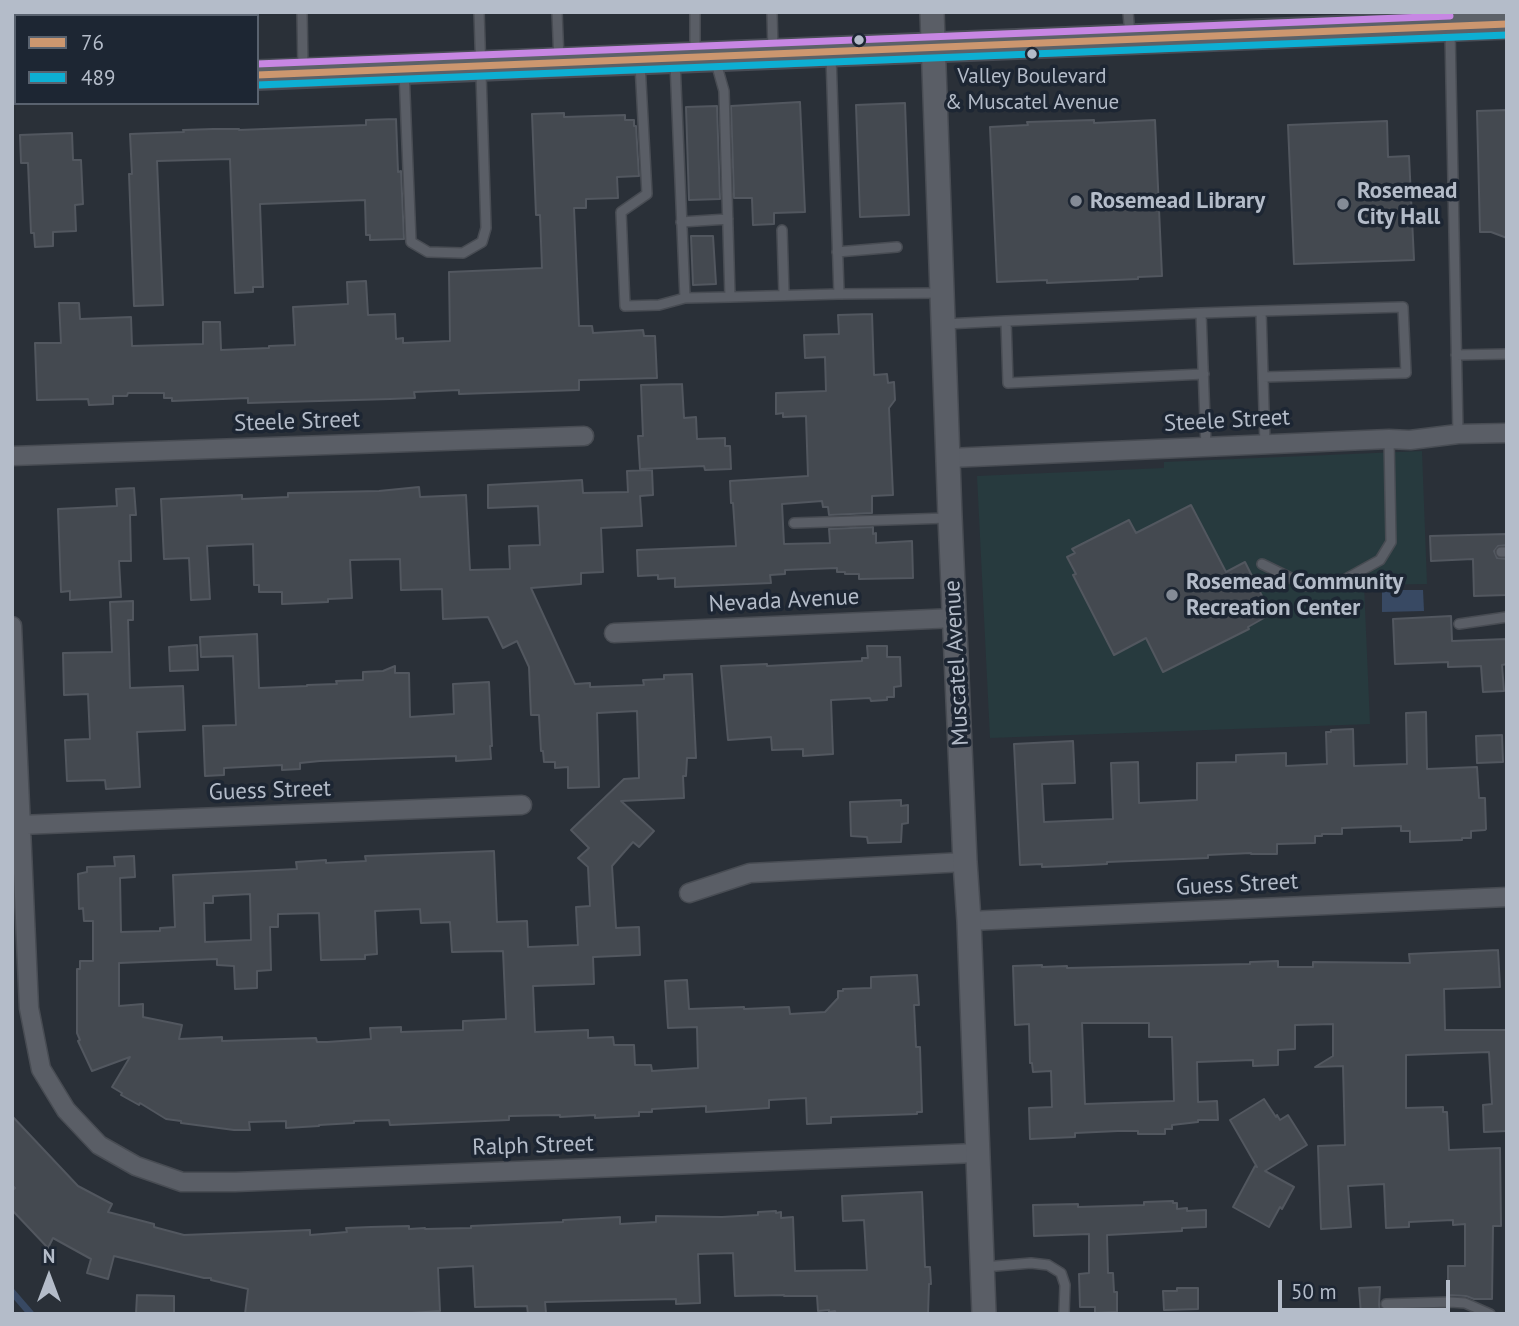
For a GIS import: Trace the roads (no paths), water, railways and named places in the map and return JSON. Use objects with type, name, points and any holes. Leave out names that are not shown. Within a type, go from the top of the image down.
[{"type":"main road","points":[[259,75],[933,47],[1129,26],[1312,21],[1452,21],[1507,24]]},
{"type":"street","name":"Muscatel Avenue","points":[[932,12],[950,517],[970,921],[984,1314]]},
{"type":"street","name":"Steele Street","points":[[949,458],[1410,440],[1458,434],[1507,433]]},
{"type":"street","name":"Steele Street","points":[[12,456],[584,436]]},
{"type":"street","name":"Nevada Avenue","points":[[614,633],[955,618]]},
{"type":"street","name":"Ralph Street","points":[[12,626],[29,1008],[40,1069],[66,1110],[99,1145],[136,1166],[182,1182],[235,1182],[977,1153]]},
{"type":"street","name":"Guess Street","points":[[20,825],[522,805]]},
{"type":"street","points":[[689,892],[750,873],[965,862]]},
{"type":"street","name":"Guess Street","points":[[970,921],[1507,897]]},
{"type":"lane","points":[[302,12],[303,73]]},
{"type":"lane","points":[[404,69],[411,242],[428,252],[463,253],[482,242],[486,228],[479,12]]},
{"type":"lane","points":[[557,12],[560,62]]},
{"type":"lane","points":[[685,298],[681,222],[695,12]]},
{"type":"lane","points":[[772,12],[773,54]]},
{"type":"lane","points":[[1452,21],[1458,434]]},
{"type":"lane","points":[[831,51],[839,294]]},
{"type":"lane","points":[[694,56],[724,92],[730,297]]},
{"type":"lane","points":[[640,59],[647,194],[621,212],[625,306],[659,305],[685,298],[943,293]]},
{"type":"lane","points":[[681,222],[728,219]]},
{"type":"lane","points":[[782,230],[784,295]]},
{"type":"lane","points":[[838,252],[897,247]]},
{"type":"lane","points":[[944,324],[1403,307],[1406,373],[1263,377]]},
{"type":"lane","points":[[1261,311],[1265,444]]},
{"type":"lane","points":[[1201,313],[1206,447]]},
{"type":"lane","points":[[1006,321],[1008,383],[1204,374]]},
{"type":"lane","points":[[1456,355],[1507,354]]},
{"type":"lane","points":[[1262,564],[1307,586],[1344,580],[1380,561],[1391,542],[1390,439]]},
{"type":"lane","points":[[794,523],[950,517]]},
{"type":"lane","points":[[1459,624],[1507,617]]},
{"type":"lane","points":[[982,1268],[1031,1263],[1048,1265],[1061,1273],[1065,1285],[1064,1314]]},
{"type":"lane","points":[[1386,1304],[1465,1303],[1490,1314]]},
{"type":"water","points":[[1382,590],[1423,590],[1424,611],[1382,612]]},
{"type":"waterway","points":[[12,1292],[31,1314]]},
{"type":"place","name":"Valley Boulevard & Muscatel Avenue","points":[[1032,54]]},
{"type":"place","name":"Rosemead Library","points":[[1076,201]]},
{"type":"place","name":"Rosemead City Hall","points":[[1343,204]]},
{"type":"place","name":"Rosemead Community Recreation Center","points":[[1172,595]]}]
